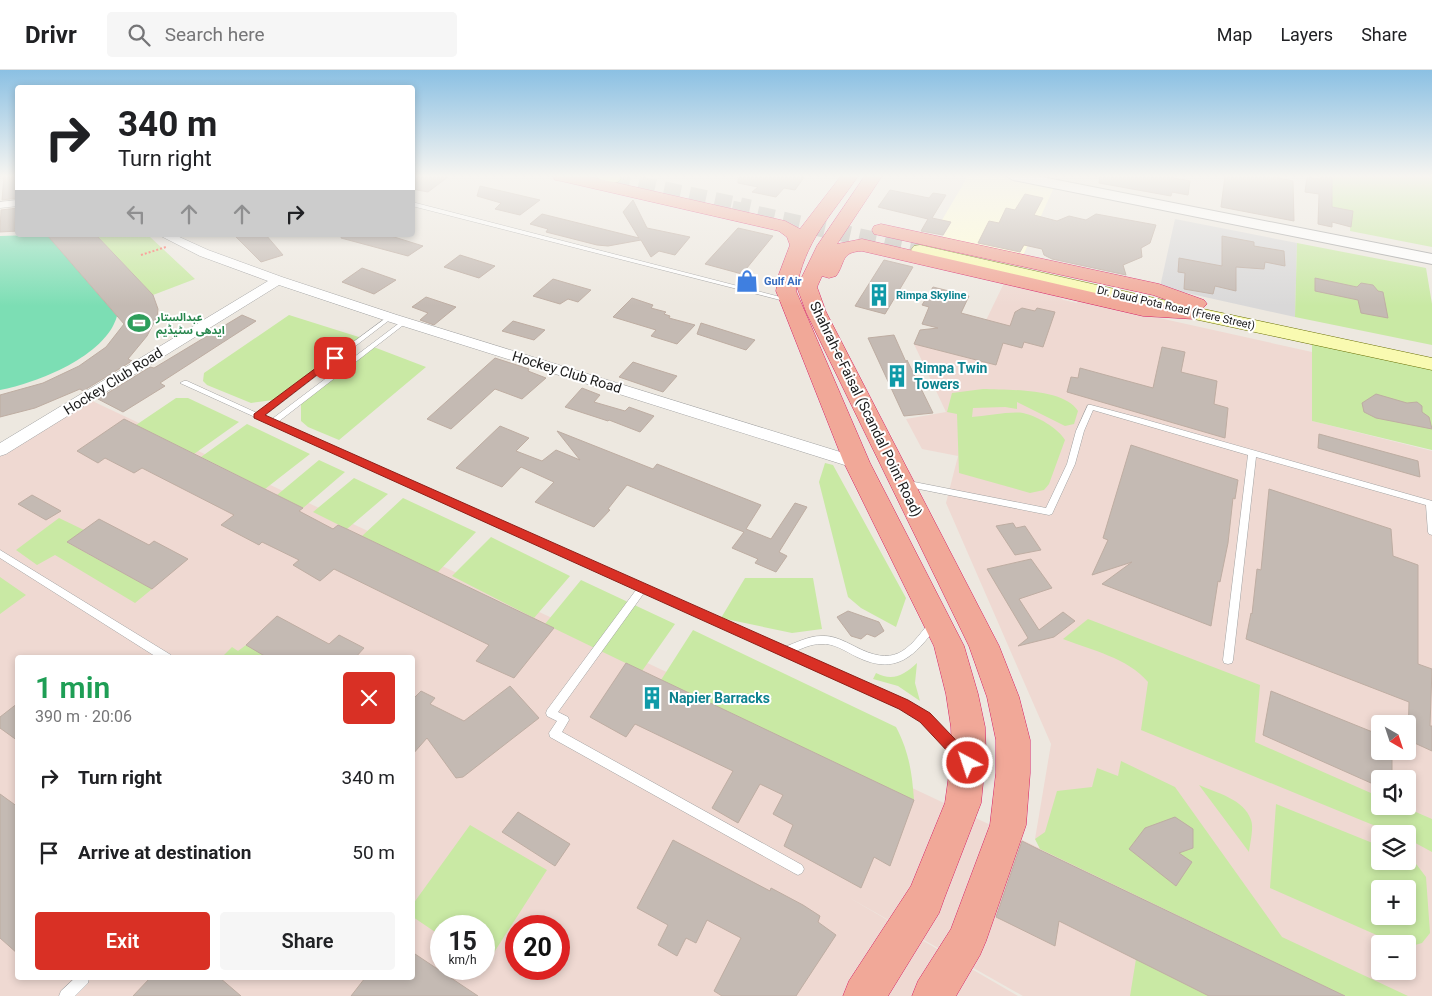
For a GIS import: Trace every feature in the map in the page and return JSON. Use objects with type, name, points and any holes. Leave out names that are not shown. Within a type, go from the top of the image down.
[{"type":"highway","points":[[751,219],[785,227],[796,234],[799,244]]},
{"type":"highway","name":"Shahrah-e-Faisal (Scandal Point Road)","points":[[808,219],[788,274],[786,291],[857,463],[942,633],[962,694],[968,727],[968,763],[963,803],[925,899],[864,996]]},
{"type":"highway","name":"Shahrah-e-Faisal (Scandal Point Road)","points":[[841,219],[826,246],[808,287],[816,312],[984,646],[1003,696],[1013,740],[1013,773],[1008,825],[966,941],[933,996]]},
{"type":"highway","points":[[858,219],[860,225]]},
{"type":"highway","points":[[845,246],[841,240],[843,232],[850,226],[860,225],[1159,290],[1198,309]]},
{"type":"highway","points":[[816,312],[834,255],[845,246],[862,245],[1143,310],[1198,309]]},
{"type":"main road","name":"Dr. Daud Pota Road (Frere Street)","points":[[921,247],[1432,364]]},
{"type":"main road","name":"Dr. Daud Pota Road (Frere Street)","points":[[1198,309],[1432,355]]},
{"type":"street","points":[[1231,219],[1432,259]]},
{"type":"street","name":"Hockey Club Road","points":[[169,237],[204,253],[278,280],[404,322],[857,463]]},
{"type":"street","name":"Hockey Club Road","points":[[0,450],[278,280]]},
{"type":"lane","points":[[471,219],[790,301]]},
{"type":"lane","points":[[258,416],[390,317]]},
{"type":"lane","points":[[272,422],[404,322]]},
{"type":"lane","points":[[184,383],[903,705],[925,718],[968,763]]},
{"type":"lane","points":[[902,482],[1049,512],[1070,464],[1080,431],[1092,407],[1202,437],[1339,480],[1431,504],[1432,532]]},
{"type":"lane","points":[[1228,660],[1252,453]]},
{"type":"lane","points":[[0,554],[162,655]]},
{"type":"lane","points":[[642,589],[551,713],[564,720],[554,733],[798,869]]},
{"type":"lane","points":[[785,651],[811,642],[824,640],[837,642],[868,658],[886,662],[905,657],[918,646],[942,633]]},
{"type":"lane","points":[[66,996],[81,980]]},
{"type":"path","points":[[141,255],[180,242]]},
{"type":"shaded area","points":[[1039,219],[1021,260],[940,242],[951,223],[942,220]]},
{"type":"shaded area","points":[[1175,219],[1297,243],[1295,317],[1160,287]]},
{"type":"shaded area","points":[[1004,283],[1053,294],[1064,300],[1077,303],[1078,300],[1312,352],[1312,421],[1432,451],[1432,996],[1358,996],[1035,839],[1051,744],[946,503],[958,456],[922,449],[906,419],[946,412],[914,344],[996,365],[1003,344],[978,337]]},
{"type":"shaded area","points":[[86,398],[1353,996],[1023,996],[848,897],[1018,996],[0,996],[0,450]]},
{"type":"green space","points":[[1351,219],[1432,219],[1432,247],[1350,231]]},
{"type":"green space","points":[[0,236],[49,237],[117,316],[110,330],[85,355],[50,374],[0,390]]},
{"type":"green space","points":[[98,237],[150,237],[195,279],[153,295]]},
{"type":"green space","points":[[1297,243],[1426,268],[1432,304],[1432,345],[1295,317]]},
{"type":"green space","points":[[289,315],[362,338],[281,399],[251,403],[207,385],[203,381],[204,373]]},
{"type":"green space","points":[[1312,344],[1432,370],[1432,450],[1312,421]]},
{"type":"green space","points":[[371,346],[426,367],[339,440],[308,427],[301,421],[301,401]]},
{"type":"green space","points":[[983,389],[1020,390],[1048,394],[1071,403],[1078,411],[1074,424],[1065,426],[1017,402],[1017,409],[1005,407],[973,408],[972,417],[1023,413],[1047,423],[1062,436],[1065,440],[1049,484],[1044,490],[1030,493],[959,473],[957,414],[947,412],[952,393]]},
{"type":"green space","points":[[176,398],[188,398],[239,422],[194,454],[136,425]]},
{"type":"green space","points":[[247,424],[310,454],[265,489],[201,457]]},
{"type":"green space","points":[[319,460],[345,472],[303,508],[277,495]]},
{"type":"green space","points":[[825,463],[833,465],[906,598],[896,627],[861,608],[848,597],[819,482]]},
{"type":"green space","points":[[354,478],[388,494],[347,529],[313,512]]},
{"type":"green space","points":[[403,498],[476,532],[437,573],[362,536]]},
{"type":"green space","points":[[59,518],[84,530],[68,543],[152,589],[135,603],[55,555],[37,565],[16,550]]},
{"type":"green space","points":[[491,537],[570,576],[534,618],[452,576]]},
{"type":"green space","points":[[0,577],[26,595],[0,614]]},
{"type":"green space","points":[[745,578],[813,578],[822,629],[792,633],[721,618]]},
{"type":"green space","points":[[581,580],[675,624],[642,671],[545,624]]},
{"type":"green space","points":[[1088,619],[1260,685],[1255,742],[1371,793],[1371,815],[1416,815],[1416,812],[1432,819],[1432,852],[1416,843],[1416,825],[1373,825],[1141,730],[1148,682],[1140,674],[1120,661],[1063,639]]},
{"type":"green space","points":[[693,630],[896,727],[909,762],[914,800],[661,680]]},
{"type":"green space","points":[[246,645],[264,655],[224,655],[232,647],[238,651]]},
{"type":"green space","points":[[917,663],[915,683],[920,701],[898,686],[873,679],[876,673],[888,677],[898,676],[908,671]]},
{"type":"green space","points":[[1121,761],[1175,787],[1282,937],[1408,996],[1345,996],[1040,849],[1035,839],[1045,832],[1057,791],[1092,787],[1097,768],[1118,776]]},
{"type":"green space","points":[[1199,785],[1236,802],[1247,813],[1252,827],[1249,852]]},
{"type":"green space","points":[[1276,804],[1371,842],[1371,870],[1416,870],[1417,865],[1426,877],[1430,933],[1422,943],[1416,945],[1416,935],[1377,935],[1270,888]]},
{"type":"green space","points":[[470,825],[547,870],[518,915],[505,915],[505,935],[495,951],[495,915],[430,915],[430,929],[415,918],[415,901]]},
{"type":"green space","points":[[1136,959],[1209,996],[1130,996]]},
{"type":"building","points":[[1,219],[15,219],[15,231],[0,232]]},
{"type":"building","points":[[536,219],[563,219],[639,238],[627,219],[643,219],[647,228],[690,237],[675,255],[659,251],[651,257],[641,240],[608,246],[597,245],[546,232],[548,229],[530,224]]},
{"type":"building","points":[[928,219],[951,222],[943,235],[921,231]]},
{"type":"building","points":[[1001,219],[1050,219],[1057,221],[1061,219],[1124,219],[1156,225],[1150,243],[1141,248],[1142,257],[1123,265],[1126,275],[1052,259],[1044,255],[1042,249],[1024,245],[1020,252],[978,243],[989,221],[999,223]]},
{"type":"building","points":[[1318,219],[1352,219],[1351,227],[1332,222],[1332,227],[1318,224]]},
{"type":"building","points":[[738,228],[773,236],[742,274],[705,264]]},
{"type":"building","points":[[1222,236],[1254,242],[1254,246],[1284,251],[1285,266],[1265,262],[1264,269],[1236,267],[1236,291],[1215,286],[1213,294],[1184,289],[1185,273],[1178,272],[1179,258],[1222,266]]},
{"type":"building","name":"عبدالستار ایدھی سٹیڈیم","points":[[49,237],[98,237],[153,295],[158,309],[157,317],[147,336],[128,359],[132,361],[83,391],[80,389],[35,408],[0,417],[0,395],[43,383],[79,366],[106,347],[124,324]]},
{"type":"building","points":[[236,237],[268,237],[283,255],[261,262]]},
{"type":"building","points":[[394,237],[423,246],[408,256],[341,238]]},
{"type":"building","points":[[460,255],[495,266],[479,278],[444,267]]},
{"type":"building","name":"Rimpa Skyline","points":[[884,260],[913,267],[885,314],[855,306]]},
{"type":"building","points":[[362,268],[396,280],[374,294],[342,282]]},
{"type":"building","points":[[1315,278],[1357,287],[1361,283],[1373,285],[1378,291],[1383,292],[1388,318],[1361,313],[1358,300],[1315,291]]},
{"type":"building","points":[[553,279],[591,290],[578,302],[568,299],[560,304],[533,296]]},
{"type":"building","points":[[933,287],[969,296],[961,313],[1010,326],[1015,312],[1022,308],[1035,311],[1037,308],[1055,312],[1043,347],[1024,342],[1022,348],[1003,343],[996,365],[914,344],[920,330],[938,328],[922,324],[929,307],[922,305]]},
{"type":"building","points":[[426,297],[456,307],[434,325],[420,320],[428,313],[412,307]]},
{"type":"building","points":[[632,298],[653,305],[651,308],[666,312],[664,314],[670,316],[669,318],[695,325],[677,344],[651,336],[656,330],[613,317]]},
{"type":"building","points":[[242,315],[256,321],[160,383],[165,386],[123,412],[98,399],[150,367],[154,368]]},
{"type":"building","points":[[513,321],[545,330],[534,340],[502,331]]},
{"type":"building","points":[[701,323],[755,340],[746,350],[697,334]]},
{"type":"building","name":"Rimpa Twin Towers","points":[[894,335],[933,413],[904,416],[868,338]]},
{"type":"building","points":[[1162,347],[1185,352],[1181,372],[1217,381],[1214,404],[1228,408],[1225,438],[1067,392],[1071,377],[1078,378],[1080,368],[1153,388]]},
{"type":"building","points":[[495,358],[529,369],[528,371],[546,378],[522,399],[495,389],[451,429],[427,419]]},
{"type":"building","points":[[633,362],[677,376],[663,392],[619,377]]},
{"type":"building","points":[[582,388],[600,395],[594,402],[625,411],[629,407],[654,416],[640,432],[609,420],[565,407]]},
{"type":"building","points":[[1376,394],[1407,403],[1417,402],[1422,406],[1422,412],[1429,417],[1432,429],[1376,418],[1364,412],[1362,403]]},
{"type":"building","points":[[124,419],[303,508],[299,511],[333,529],[338,525],[347,529],[554,628],[514,678],[476,661],[489,645],[334,569],[320,581],[293,565],[299,560],[262,542],[259,545],[221,525],[234,515],[142,468],[134,473],[105,458],[98,463],[77,451]]},
{"type":"building","points":[[500,426],[529,438],[516,451],[542,461],[556,450],[580,460],[557,431],[653,469],[657,464],[761,505],[746,529],[771,539],[795,503],[807,507],[779,552],[787,556],[776,572],[755,563],[758,559],[732,548],[744,532],[627,485],[608,509],[610,510],[594,527],[535,502],[554,482],[521,467],[502,487],[456,468]]},
{"type":"building","points":[[1319,434],[1418,461],[1420,477],[1318,448]]},
{"type":"building","points":[[1131,445],[1238,480],[1235,499],[1233,498],[1228,543],[1220,582],[1218,581],[1211,626],[1102,584],[1132,562],[1092,575],[1108,540],[1103,538]]},
{"type":"building","points":[[1269,489],[1391,529],[1393,556],[1418,565],[1418,664],[1432,669],[1430,726],[1432,726],[1432,751],[1416,744],[1416,715],[1409,715],[1409,702],[1246,639],[1252,614],[1257,569],[1261,570]]},
{"type":"building","points":[[32,495],[61,511],[46,520],[18,504]]},
{"type":"building","points":[[99,519],[149,545],[154,541],[188,559],[152,589],[67,542]]},
{"type":"building","points":[[1013,523],[1016,528],[1025,526],[1041,550],[1015,555],[996,526]]},
{"type":"building","points":[[1031,559],[1052,588],[1019,599],[1039,630],[1063,612],[1075,621],[1054,637],[1018,646],[1028,638],[987,569]]},
{"type":"building","points":[[848,611],[879,622],[884,631],[875,637],[867,634],[861,639],[851,636],[837,617]]},
{"type":"building","points":[[277,616],[329,644],[339,635],[364,648],[358,655],[263,655],[246,645]]},
{"type":"building","points":[[626,663],[914,800],[890,866],[874,857],[861,888],[784,846],[793,825],[773,814],[783,795],[760,784],[738,823],[712,808],[733,771],[635,724],[626,737],[590,717]]},
{"type":"building","points":[[510,686],[539,718],[463,777],[456,778],[427,738],[415,752],[415,697],[421,691],[435,698],[430,704],[464,721]]},
{"type":"building","points":[[1271,691],[1371,731],[1371,760],[1392,760],[1392,770],[1371,770],[1371,783],[1263,735]]},
{"type":"building","points":[[15,705],[15,739],[0,728],[0,717]]},
{"type":"building","points":[[0,794],[15,805],[15,951],[0,938]]},
{"type":"building","points":[[518,812],[570,844],[555,866],[502,832]]},
{"type":"building","points":[[1175,817],[1193,829],[1193,848],[1179,853],[1192,862],[1176,886],[1129,849],[1145,828]]},
{"type":"building","points":[[673,840],[770,891],[771,888],[803,905],[820,916],[818,922],[836,935],[796,996],[722,996],[714,991],[741,938],[707,920],[696,943],[686,938],[677,956],[658,945],[668,925],[637,908]]},
{"type":"building","points":[[1022,841],[1345,996],[1209,996],[1059,921],[1055,946],[996,917]]},
{"type":"building","points":[[415,954],[430,964],[430,980],[454,980],[478,996],[351,996],[363,980],[415,980]]},
{"type":"building","points":[[148,980],[222,980],[241,996],[133,996]]},
{"type":"tunnel","points":[[779,219],[920,250]]},
{"type":"place","name":"Gulf Air","points":[[747,281]]},
{"type":"place","name":"Rimpa Skyline","points":[[879,295]]},
{"type":"place","name":"عبدالستار ایدھی سٹیڈیم","points":[[139,323]]},
{"type":"place","name":"Rimpa Twin Towers","points":[[897,376]]},
{"type":"place","name":"Napier Barracks","points":[[652,698]]},
{"type":"route","points":[[335,358],[258,416],[903,705],[925,718],[940,731],[968,763]]}]
